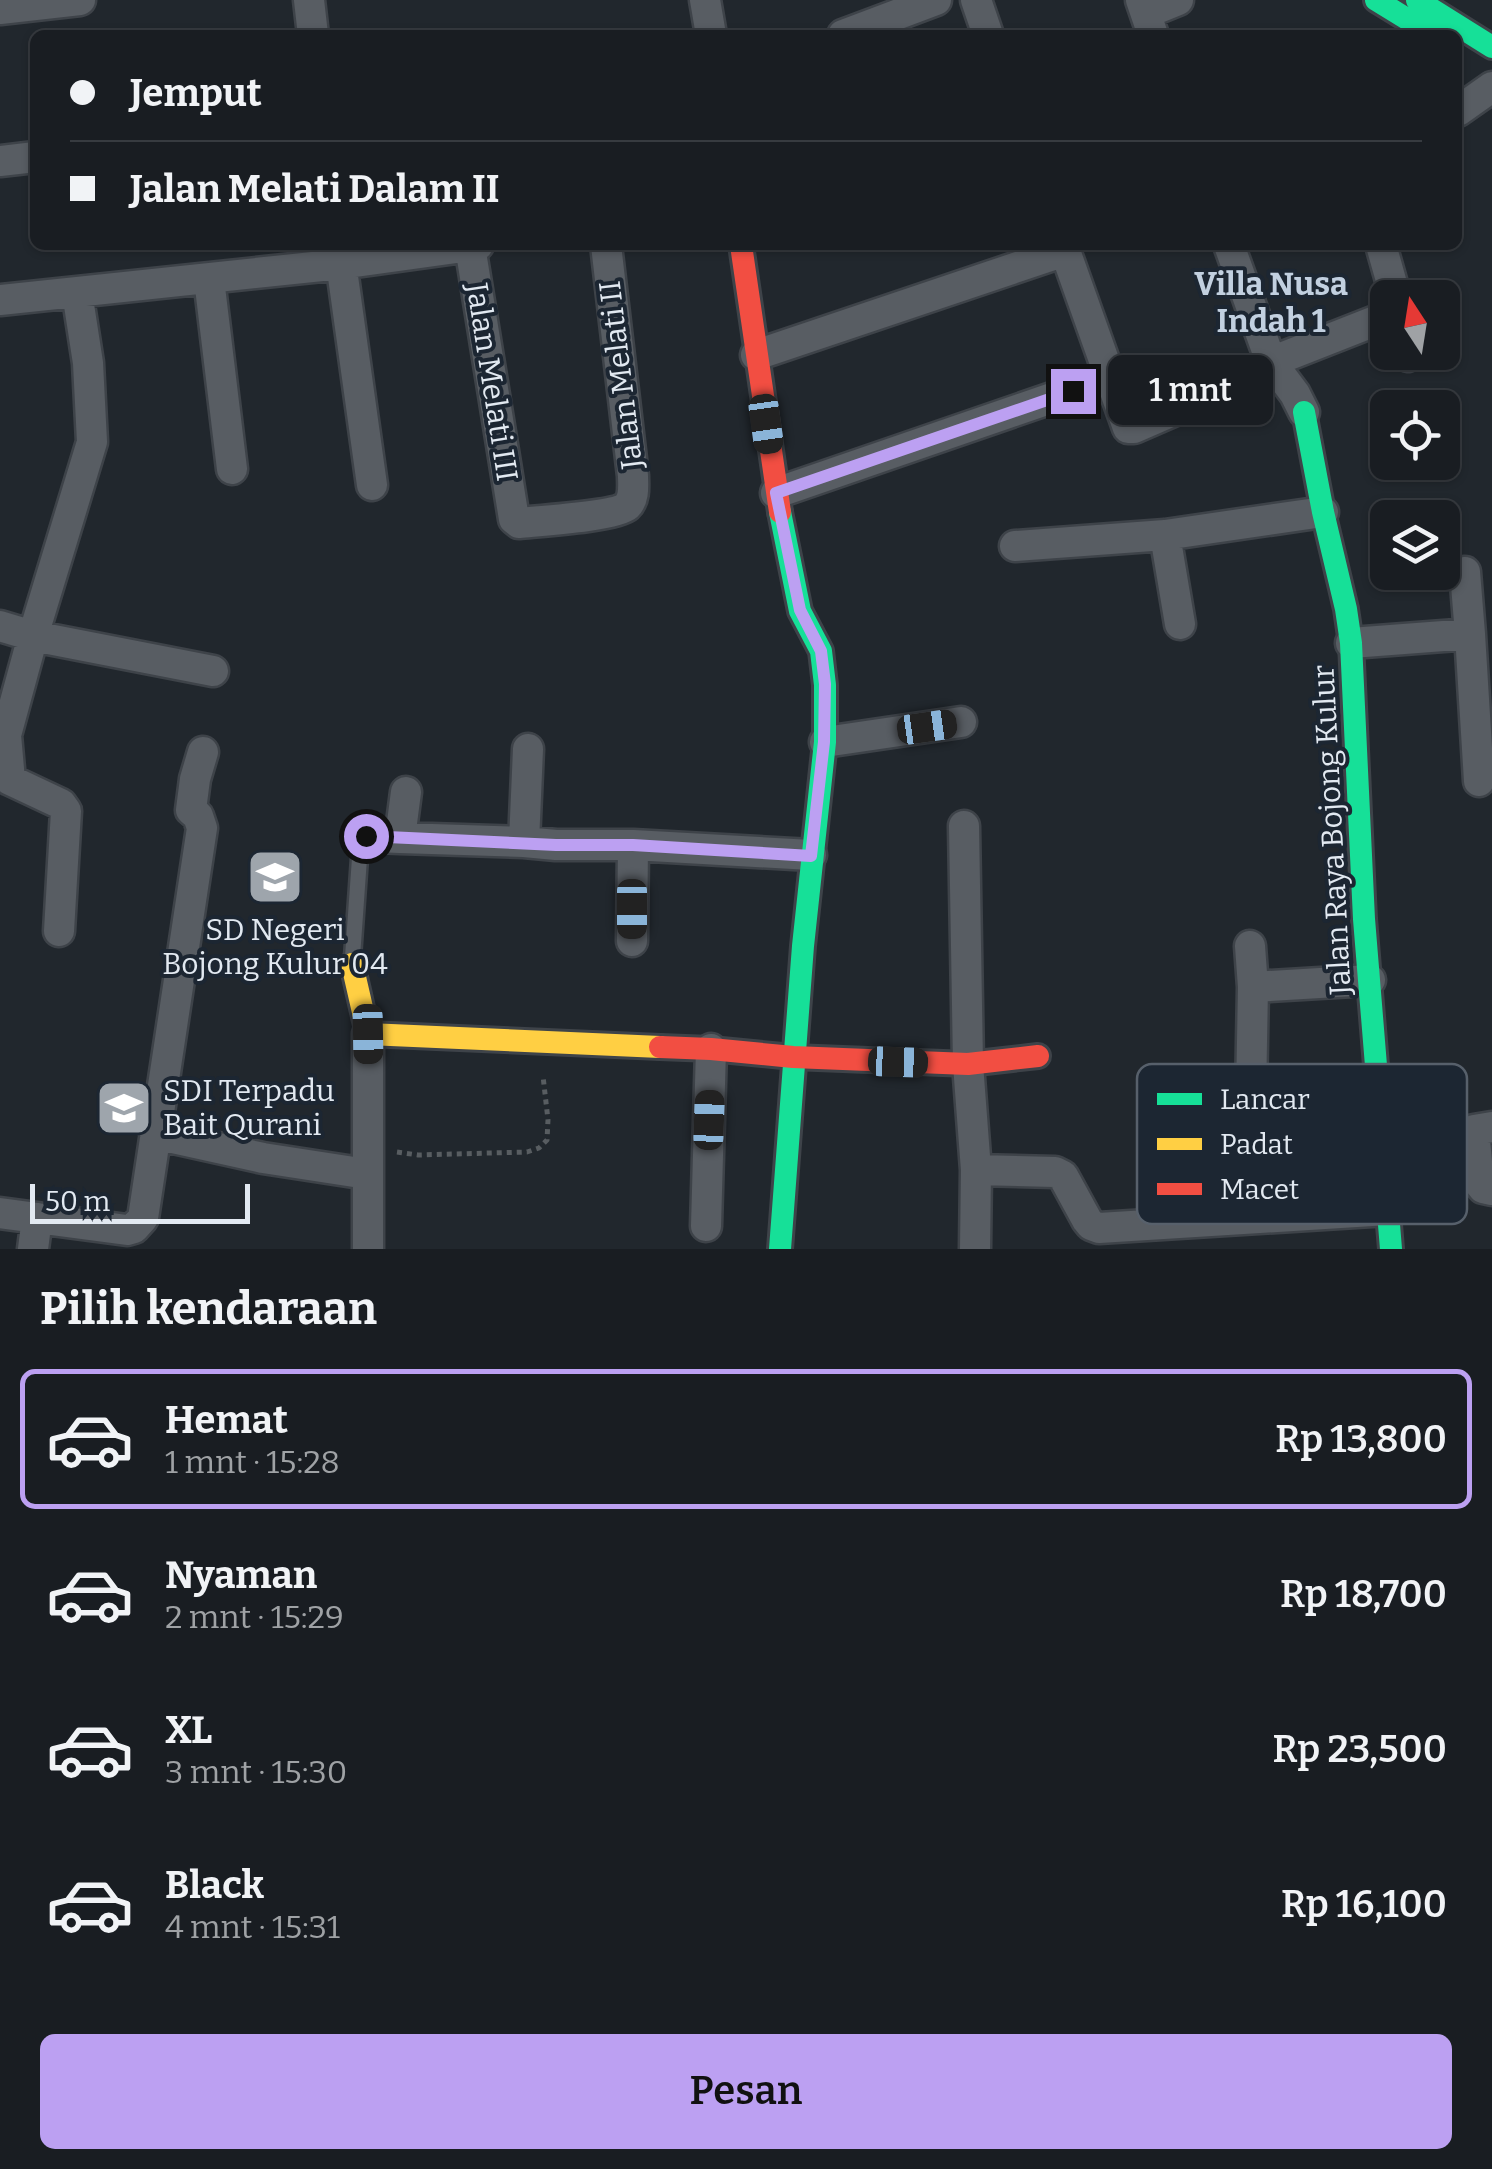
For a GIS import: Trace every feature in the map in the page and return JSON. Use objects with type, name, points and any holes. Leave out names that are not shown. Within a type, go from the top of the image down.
[{"type":"street","points":[[0,9],[80,0]]},
{"type":"street","points":[[309,0],[312,30]]},
{"type":"street","points":[[705,0],[710,30]]},
{"type":"street","points":[[856,30],[936,0]]},
{"type":"street","points":[[976,0],[986,30]]},
{"type":"street","points":[[1147,16],[1178,0]]},
{"type":"street","points":[[1376,0],[1425,30]]},
{"type":"street","points":[[1417,0],[1492,47]]},
{"type":"street","points":[[1462,53],[1492,73]]},
{"type":"street","points":[[1462,108],[1492,88]]},
{"type":"street","points":[[0,161],[30,158]]},
{"type":"street","points":[[0,300],[209,278],[340,254],[405,250]]},
{"type":"street","name":"Jalan Melati III","points":[[471,250],[514,519]]},
{"type":"street","name":"Jalan Melati II","points":[[514,519],[519,523],[609,512],[625,508],[632,498],[633,476],[607,250]]},
{"type":"street","points":[[742,250],[776,493],[800,610],[821,651],[825,684],[824,742],[793,1057],[780,1249]]},
{"type":"street","points":[[756,355],[1058,250]]},
{"type":"street","points":[[1065,250],[1128,428],[1370,324]]},
{"type":"street","points":[[1231,250],[1273,365],[1304,412]]},
{"type":"street","points":[[1382,250],[1391,280]]},
{"type":"street","points":[[340,254],[372,485]]},
{"type":"street","points":[[209,278],[232,469]]},
{"type":"street","points":[[59,931],[66,811],[61,804],[10,780],[3,735],[92,442],[88,363],[77,292]]},
{"type":"street","points":[[776,493],[1110,378]]},
{"type":"street","name":"Jalan Raya Bojong Kulur","points":[[1304,412],[1350,643],[1364,919],[1377,1064]]},
{"type":"street","points":[[1015,546],[1165,536],[1323,512]]},
{"type":"street","points":[[1165,536],[1180,624]]},
{"type":"street","points":[[1465,572],[1482,704],[1479,781]]},
{"type":"street","points":[[0,626],[214,671]]},
{"type":"street","points":[[1350,643],[1470,634]]},
{"type":"street","points":[[824,742],[962,722]]},
{"type":"street","points":[[524,842],[528,749]]},
{"type":"street","points":[[0,1213],[127,1230],[143,1218],[202,828],[191,810],[194,779],[203,752]]},
{"type":"street","points":[[406,792],[388,838],[633,845],[811,856]]},
{"type":"street","points":[[964,826],[968,1064],[976,1170],[974,1249]]},
{"type":"street","points":[[632,941],[633,845]]},
{"type":"street","points":[[1250,946],[1252,1064]]},
{"type":"street","points":[[352,964],[368,1034],[368,1249]]},
{"type":"street","points":[[1253,987],[1370,980]]},
{"type":"street","points":[[368,1034],[711,1048],[793,1057],[968,1064],[1038,1056]]},
{"type":"street","points":[[706,1226],[711,1048]]},
{"type":"street","points":[[1483,1129],[1479,1183],[1492,1190]]},
{"type":"street","points":[[156,1134],[262,1158],[368,1161]]},
{"type":"street","points":[[976,1170],[1056,1172],[1063,1176],[1091,1226],[1099,1228],[1151,1237],[1213,1224]]},
{"type":"street","points":[[34,1249],[37,1218]]},
{"type":"street","name":"Jalan Raya Bojong Kulur","points":[[1389,1224],[1390,1249]]},
{"type":"lane","points":[[352,964],[360,850],[366,836],[388,838]]},
{"type":"path","points":[[368,1161],[418,1155],[527,1152],[539,1148],[547,1140],[548,1120],[539,1043]]},
{"type":"traffic: fast","points":[[1376,0],[1425,30]]},
{"type":"traffic: fast","points":[[1417,0],[1492,47]]},
{"type":"traffic: fast","points":[[1304,412],[1351,643],[1364,919],[1376,1064]]},
{"type":"traffic: fast","points":[[780,512],[800,611],[821,651],[825,685],[825,742],[803,946],[780,1249]]},
{"type":"traffic: fast","points":[[1389,1224],[1391,1249]]},
{"type":"traffic: slow","points":[[352,964],[368,1034],[660,1047]]},
{"type":"traffic: jam","points":[[742,250],[780,512]]},
{"type":"traffic: jam","points":[[660,1047],[968,1064],[1038,1056]]},
{"type":"place","name":"SD Negeri Bojong Kulur 04","points":[[275,877]]},
{"type":"place","name":"SDI Terpadu Bait Qurani","points":[[124,1108]]},
{"type":"district","name":"Villa Nusa Indah 1","points":[[1271,302]]},
{"type":"route","points":[[366,836],[811,856],[824,742],[825,684],[821,651],[800,610],[776,493],[1073,391]]}]
